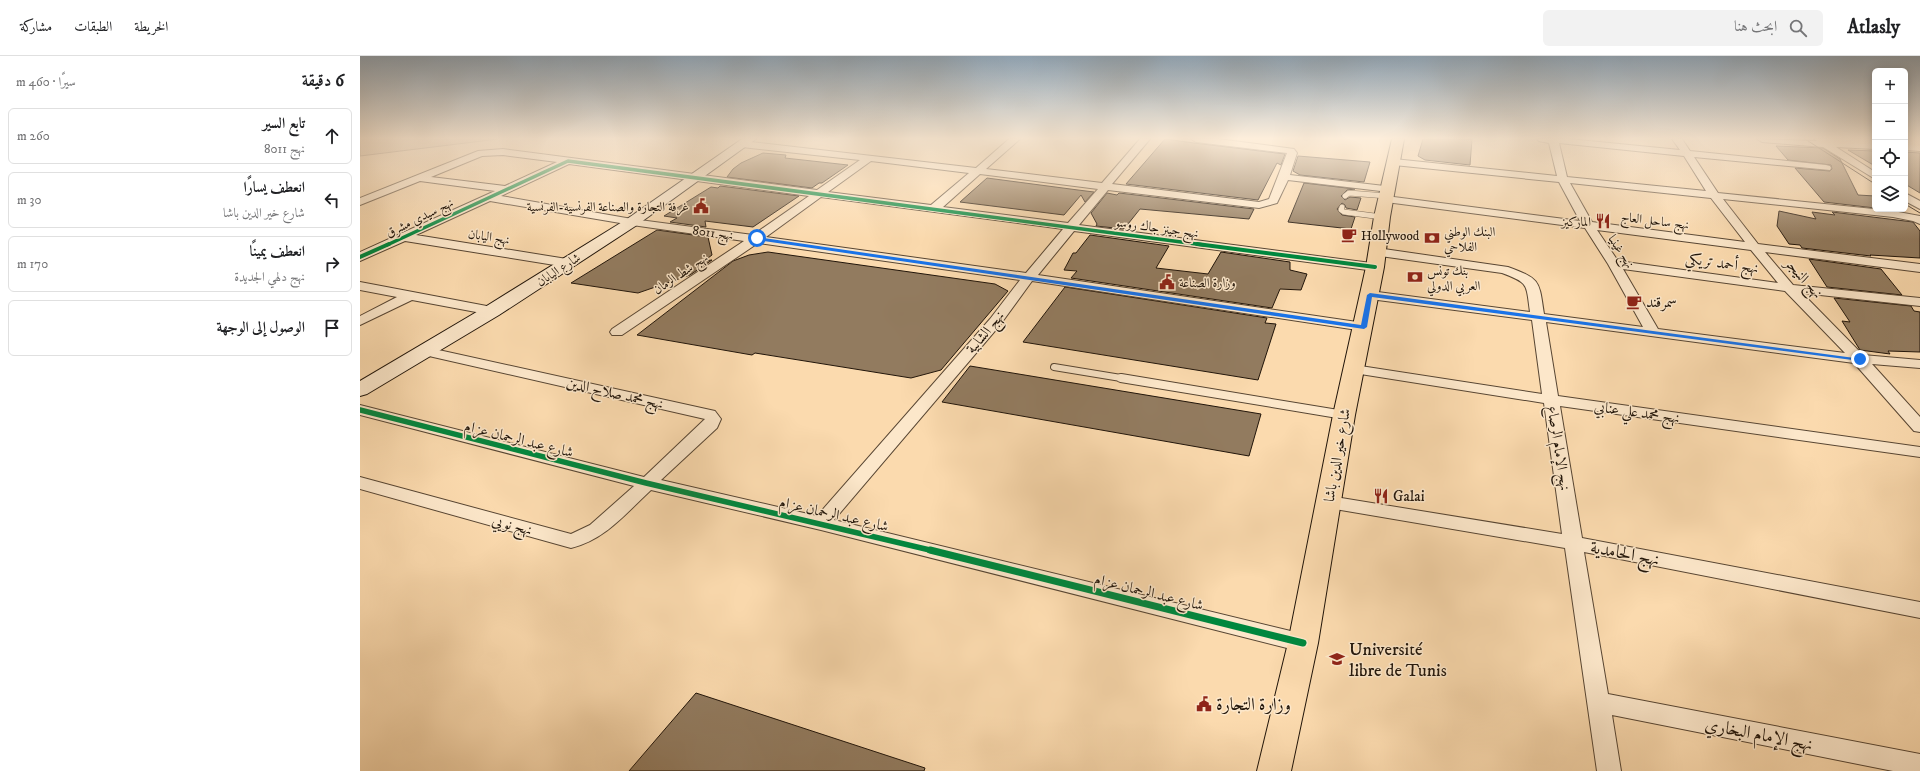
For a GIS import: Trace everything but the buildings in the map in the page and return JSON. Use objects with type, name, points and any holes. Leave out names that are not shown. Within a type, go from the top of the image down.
[{"type":"main road","name":"شارع خير الدين باشا","points":[[1274,771],[1303,643],[1344,415],[1364,327],[1392,172]]},
{"type":"street","points":[[360,202],[431,172]]},
{"type":"street","name":"نهج سيدي مشرق","points":[[360,257],[541,172]]},
{"type":"street","points":[[660,172],[695,177]]},
{"type":"street","name":"شارع اليابان","points":[[360,390],[492,311],[632,222],[702,172]]},
{"type":"street","name":"نهج شط الرمان","points":[[617,332],[757,238],[849,172]]},
{"type":"street","points":[[935,208],[977,172]]},
{"type":"street","points":[[990,172],[1264,205],[1273,201],[1286,172]]},
{"type":"street","name":"نهج الشابية","points":[[821,523],[994,322],[1029,277],[1119,172]]},
{"type":"street","points":[[1486,172],[1714,195],[1901,216],[1920,221]]},
{"type":"street","name":"نهج غينيا","points":[[1560,172],[1563,181],[1589,226],[1614,264],[1654,333]]},
{"type":"street","name":"نهج النيجر","points":[[1699,172],[1714,195],[1789,288],[1860,359],[1920,428]]},
{"type":"street","name":"نهج جينز جاك روسو","points":[[695,177],[1072,227],[1376,260]]},
{"type":"street","name":"نهج ساحل العاج","points":[[1284,177],[1386,200],[1920,268]]},
{"type":"street","points":[[417,178],[504,189]]},
{"type":"street","name":"نهج 8011","points":[[487,197],[632,222],[757,238],[1029,277],[1364,327]]},
{"type":"street","points":[[1908,198],[1920,206]]},
{"type":"street","name":"نهج اليابان","points":[[405,237],[567,262]]},
{"type":"street","name":"نهج الإمام الرصاع","points":[[1376,260],[1504,270],[1524,277],[1533,285],[1609,771]]},
{"type":"street","name":"نهج أحمد تريكي","points":[[1614,264],[1789,288],[1920,302]]},
{"type":"street","points":[[360,286],[492,311]]},
{"type":"street","points":[[1370,295],[1860,359],[1920,364]]},
{"type":"street","points":[[360,321],[409,296]]},
{"type":"street","name":"نهج محمد صلاح الدين","points":[[425,351],[709,414],[713,419],[711,424],[646,483]]},
{"type":"street","name":"نهج محمد علي عنابي","points":[[1354,369],[1552,400],[1920,452]]},
{"type":"street","name":"شارع عبد الرحمان عزام","points":[[360,410],[646,483],[821,523],[1303,643]]},
{"type":"street","name":"نهج نويي","points":[[360,483],[571,541],[588,537],[646,483]]},
{"type":"street","name":"نهج الحامدية","points":[[1329,502],[1574,543],[1920,610]]},
{"type":"street","name":"نهج الإمام البخاري","points":[[1597,702],[1920,765]]},
{"type":"lane","points":[[1345,196],[1349,193],[1386,200]]},
{"type":"lane","points":[[1342,207],[1341,210],[1344,212],[1386,200]]},
{"type":"lane","points":[[1054,367],[1344,415]]},
{"type":"tram line","points":[[1857,172],[1872,182]]},
{"type":"tram line","points":[[1908,206],[1920,213]]},
{"type":"cycle path","points":[[360,257],[543,172]]},
{"type":"cycle path","points":[[655,172],[1375,267]]},
{"type":"cycle path","points":[[360,410],[646,483],[821,523],[1303,643]]},
{"type":"place","name":"غرفة التجارة والصناعة الفرنسية-الفرنسية","points":[[701,206]]},
{"type":"place","name":"الماركيز","points":[[1603,221]]},
{"type":"place","name":"Hollywood","points":[[1349,235]]},
{"type":"place","name":"البنك الوطني الفلاحي","points":[[1432,238]]},
{"type":"place","name":"بنك تونس العربي الدولي","points":[[1415,277]]},
{"type":"place","name":"وزارة الصناعة","points":[[1167,282]]},
{"type":"place","name":"سمرقند","points":[[1634,302]]},
{"type":"place","name":"Galai","points":[[1381,496]]},
{"type":"place","name":"Université libre de Tunis","points":[[1337,659]]},
{"type":"place","name":"وزارة التجارة","points":[[1204,704]]},
{"type":"route","points":[[757,238],[1364,327],[1370,295],[1860,359]]}]
